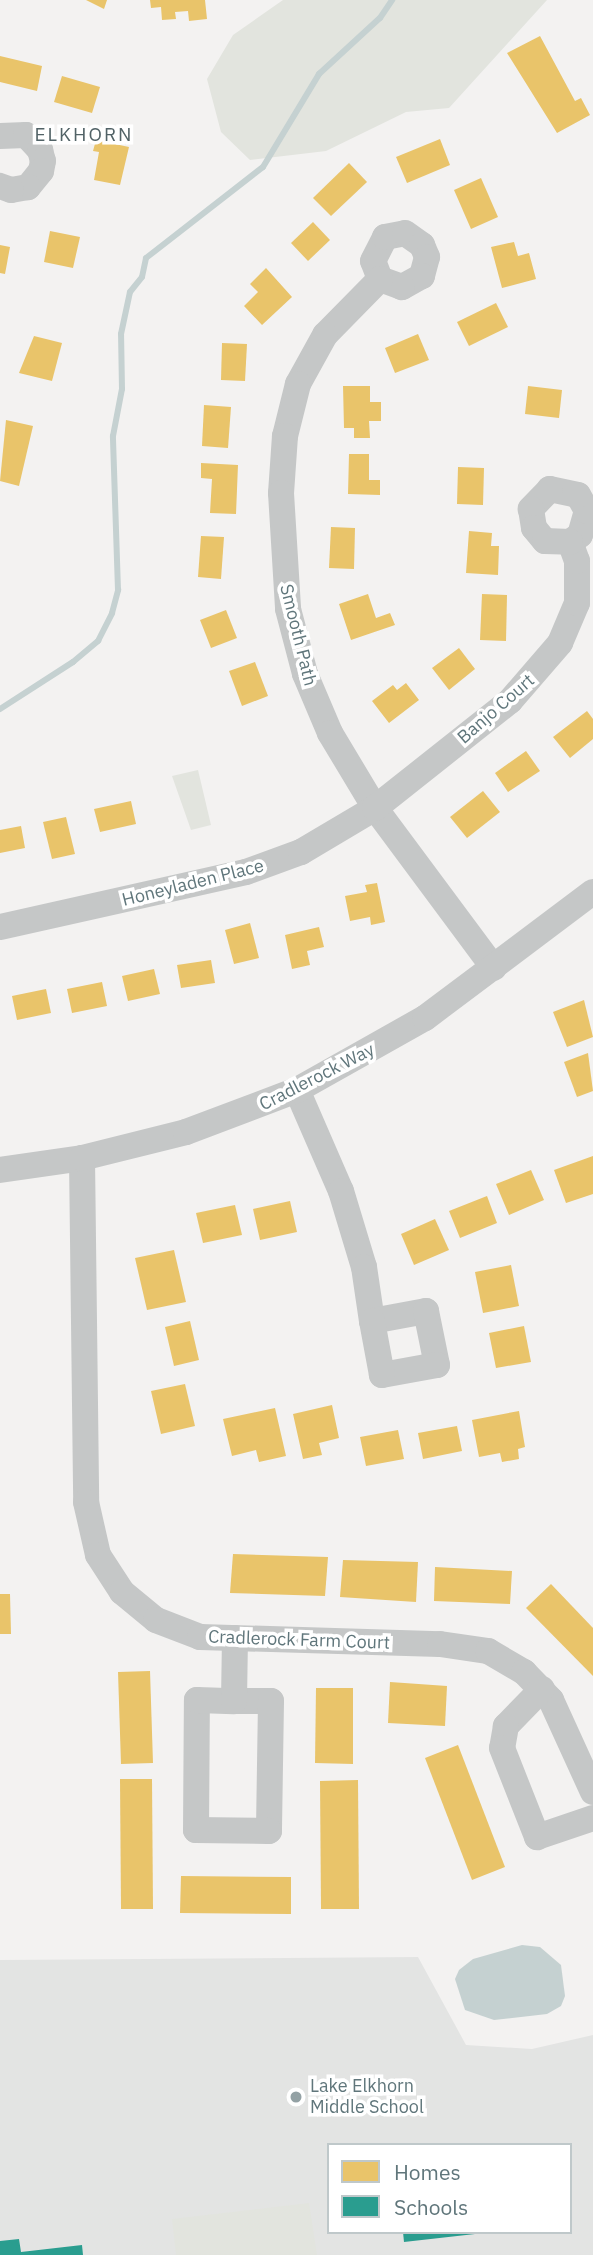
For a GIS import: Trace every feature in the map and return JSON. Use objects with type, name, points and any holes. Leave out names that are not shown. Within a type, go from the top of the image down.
[{"type":"street","points":[[0,136],[26,135],[40,150],[43,161],[28,187],[11,190],[0,187]]},
{"type":"street","name":"Smooth Path","points":[[380,278],[325,335],[298,384],[285,436],[280,532],[288,609],[305,674],[330,733],[374,808],[494,968]]},
{"type":"street","name":"Banjo Court","points":[[374,808],[510,701],[547,664],[577,603],[577,561],[570,542]]},
{"type":"street","name":"Honeyladen Place","points":[[0,927],[246,872],[301,852],[374,808]]},
{"type":"street","name":"Cradlerock Way","points":[[0,1170],[82,1158],[186,1132],[297,1090],[392,1039],[494,968],[593,892]]},
{"type":"street","points":[[297,1090],[341,1191],[364,1267],[372,1321]]},
{"type":"street","name":"Cradlerock Farm Court","points":[[82,1158],[86,1502],[98,1555],[122,1592],[156,1620],[200,1637],[467,1648],[503,1658],[542,1689],[559,1715],[593,1792]]},
{"type":"street","points":[[234,1700],[235,1638]]},
{"type":"street","points":[[542,1689],[506,1727],[502,1748],[537,1837],[593,1818]]},
{"type":"street","points":[[197,1700],[234,1700],[271,1701],[269,1831],[196,1830],[197,1700]]},
{"type":"shaded area","points":[[283,0],[547,0],[449,108],[406,112],[326,151],[250,160],[221,132],[207,79],[233,35]]},
{"type":"shaded area","points":[[198,770],[211,825],[191,830],[172,776]]},
{"type":"shaded area","points":[[522,1945],[540,1947],[561,1965],[565,1996],[561,2006],[547,2014],[494,2020],[465,2010],[455,1979],[459,1970],[473,1959]]},
{"type":"shaded area","name":"Lake Elkhorn Middle School","points":[[418,1957],[466,2045],[532,2049],[593,2035],[593,2255],[0,2255],[0,1960]]},
{"type":"shaded area","points":[[309,2203],[317,2255],[176,2255],[172,2219]]},
{"type":"building: Homes","points":[[86,0],[107,0],[104,9]]},
{"type":"building: Homes","points":[[150,0],[205,0],[207,19],[189,21],[188,11],[175,12],[176,19],[162,20],[161,7],[151,8]]},
{"type":"building: Homes","points":[[540,36],[575,101],[581,98],[590,115],[557,133],[507,53]]},
{"type":"building: Homes","points":[[0,56],[42,66],[37,91],[0,82]]},
{"type":"building: Homes","points":[[62,76],[100,87],[92,113],[54,102]]},
{"type":"building: Homes","points":[[440,139],[450,165],[407,183],[396,157]]},
{"type":"building: Homes","points":[[96,140],[129,147],[120,185],[94,180],[99,152],[93,151]]},
{"type":"building: Homes","points":[[349,163],[367,182],[331,216],[313,198]]},
{"type":"building: Homes","points":[[481,178],[498,217],[471,229],[454,190]]},
{"type":"building: Homes","points":[[313,222],[330,240],[308,261],[291,243]]},
{"type":"building: Homes","points":[[50,231],[80,237],[73,268],[44,262]]},
{"type":"building: Homes","points":[[514,242],[518,256],[529,253],[536,279],[502,288],[491,247]]},
{"type":"building: Homes","points":[[0,245],[10,247],[5,274],[0,273]]},
{"type":"building: Homes","points":[[266,268],[292,297],[262,325],[244,306],[258,292],[250,284]]},
{"type":"building: Homes","points":[[496,303],[508,327],[469,346],[457,322]]},
{"type":"building: Homes","points":[[418,334],[429,360],[395,373],[385,348]]},
{"type":"building: Homes","points":[[34,336],[62,343],[52,381],[19,373]]},
{"type":"building: Homes","points":[[222,343],[247,344],[245,381],[221,380]]},
{"type":"building: Homes","points":[[343,386],[370,386],[370,402],[381,402],[381,421],[369,421],[370,438],[354,438],[354,428],[344,428]]},
{"type":"building: Homes","points":[[528,386],[562,390],[559,418],[525,414]]},
{"type":"building: Homes","points":[[204,405],[231,407],[228,448],[202,446]]},
{"type":"building: Homes","points":[[6,420],[33,426],[19,486],[0,481]]},
{"type":"building: Homes","points":[[349,454],[369,454],[369,480],[380,480],[380,495],[348,494]]},
{"type":"building: Homes","points":[[201,463],[238,465],[236,514],[210,513],[212,479],[201,478]]},
{"type":"building: Homes","points":[[458,467],[484,468],[483,505],[457,504]]},
{"type":"building: Homes","points":[[331,527],[355,528],[354,569],[329,568]]},
{"type":"building: Homes","points":[[469,531],[492,533],[491,546],[499,546],[498,575],[466,573]]},
{"type":"building: Homes","points":[[201,536],[224,537],[221,579],[198,577]]},
{"type":"building: Homes","points":[[368,594],[376,618],[390,613],[395,625],[351,640],[339,604]]},
{"type":"building: Homes","points":[[482,594],[507,595],[506,641],[480,640]]},
{"type":"building: Homes","points":[[226,610],[237,638],[211,648],[200,620]]},
{"type":"building: Homes","points":[[459,648],[475,669],[449,690],[432,668]]},
{"type":"building: Homes","points":[[255,662],[268,696],[242,706],[229,671]]},
{"type":"building: Homes","points":[[406,683],[419,700],[389,723],[372,701],[393,685],[397,690]]},
{"type":"building: Homes","points":[[587,711],[593,719],[593,739],[570,758],[553,737]]},
{"type":"building: Homes","points":[[526,751],[540,771],[508,792],[495,773]]},
{"type":"building: Homes","points":[[483,791],[500,812],[467,838],[450,817]]},
{"type":"building: Homes","points":[[131,801],[136,824],[100,832],[94,809]]},
{"type":"building: Homes","points":[[66,817],[75,854],[52,859],[43,822]]},
{"type":"building: Homes","points":[[21,826],[25,848],[0,853],[0,830]]},
{"type":"building: Homes","points":[[377,883],[385,922],[371,925],[370,917],[350,921],[345,896],[367,892],[365,885]]},
{"type":"building: Homes","points":[[250,923],[259,958],[234,964],[225,930]]},
{"type":"building: Homes","points":[[319,927],[324,947],[307,951],[310,965],[292,969],[285,935]]},
{"type":"building: Homes","points":[[211,960],[215,983],[181,988],[177,965]]},
{"type":"building: Homes","points":[[154,969],[160,994],[128,1001],[122,976]]},
{"type":"building: Homes","points":[[102,982],[107,1006],[72,1013],[67,989]]},
{"type":"building: Homes","points":[[46,989],[51,1013],[17,1020],[12,996]]},
{"type":"building: Homes","points":[[584,1000],[593,1037],[567,1047],[553,1012]]},
{"type":"building: Homes","points":[[588,1053],[593,1091],[577,1097],[564,1062]]},
{"type":"building: Homes","points":[[593,1156],[593,1194],[566,1203],[554,1170]]},
{"type":"building: Homes","points":[[531,1170],[544,1200],[509,1215],[496,1184]]},
{"type":"building: Homes","points":[[487,1196],[497,1223],[460,1238],[449,1211]]},
{"type":"building: Homes","points":[[290,1201],[297,1232],[260,1240],[253,1209]]},
{"type":"building: Homes","points":[[235,1205],[242,1235],[203,1243],[196,1213]]},
{"type":"building: Homes","points":[[435,1219],[449,1250],[414,1265],[401,1234]]},
{"type":"building: Homes","points":[[174,1250],[186,1302],[147,1310],[135,1258]]},
{"type":"building: Homes","points":[[511,1265],[519,1306],[483,1313],[475,1272]]},
{"type":"building: Homes","points":[[190,1321],[199,1360],[174,1366],[165,1327]]},
{"type":"building: Homes","points":[[524,1326],[531,1362],[496,1368],[489,1333]]},
{"type":"building: Homes","points":[[185,1384],[195,1426],[161,1434],[151,1391]]},
{"type":"building: Homes","points":[[332,1405],[339,1438],[319,1443],[322,1455],[303,1459],[293,1414]]},
{"type":"building: Homes","points":[[275,1408],[286,1456],[259,1462],[256,1450],[232,1456],[223,1419]]},
{"type":"building: Homes","points":[[519,1411],[525,1447],[518,1449],[519,1459],[502,1462],[500,1453],[479,1457],[472,1420]]},
{"type":"building: Homes","points":[[457,1426],[462,1451],[423,1459],[418,1433]]},
{"type":"building: Homes","points":[[398,1430],[404,1459],[366,1466],[360,1437]]},
{"type":"building: Homes","points":[[233,1554],[328,1557],[325,1596],[230,1593]]},
{"type":"building: Homes","points":[[343,1560],[418,1562],[416,1602],[340,1597]]},
{"type":"building: Homes","points":[[435,1567],[512,1571],[510,1604],[434,1601]]},
{"type":"building: Homes","points":[[551,1584],[593,1628],[593,1676],[526,1608]]},
{"type":"building: Homes","points":[[0,1594],[10,1594],[11,1634],[0,1634]]},
{"type":"building: Homes","points":[[150,1671],[153,1763],[121,1764],[118,1672]]},
{"type":"building: Homes","points":[[390,1682],[447,1686],[445,1726],[388,1723]]},
{"type":"building: Homes","points":[[316,1688],[353,1688],[353,1764],[315,1763]]},
{"type":"building: Homes","points":[[458,1745],[505,1867],[472,1880],[425,1758]]},
{"type":"building: Homes","points":[[120,1779],[152,1779],[153,1909],[121,1909]]},
{"type":"building: Homes","points":[[358,1780],[359,1909],[321,1909],[320,1781]]},
{"type":"building: Homes","points":[[181,1876],[291,1877],[291,1914],[180,1913]]},
{"type":"building: Schools","points":[[403,2234],[475,2234],[404,2242]]},
{"type":"building: Schools","points":[[19,2239],[21,2252],[82,2245],[83,2255],[0,2255],[0,2241]]},
{"type":"waterway","points":[[0,709],[73,662],[98,641],[112,613],[118,590],[113,436],[122,389],[121,334],[130,292],[142,277],[146,258],[263,167],[319,74],[380,18],[392,0]]},
{"type":"place","name":"Lake Elkhorn Middle School","points":[[296,2097]]},
{"type":"district","name":"ELKHORN","points":[[84,135]]}]
